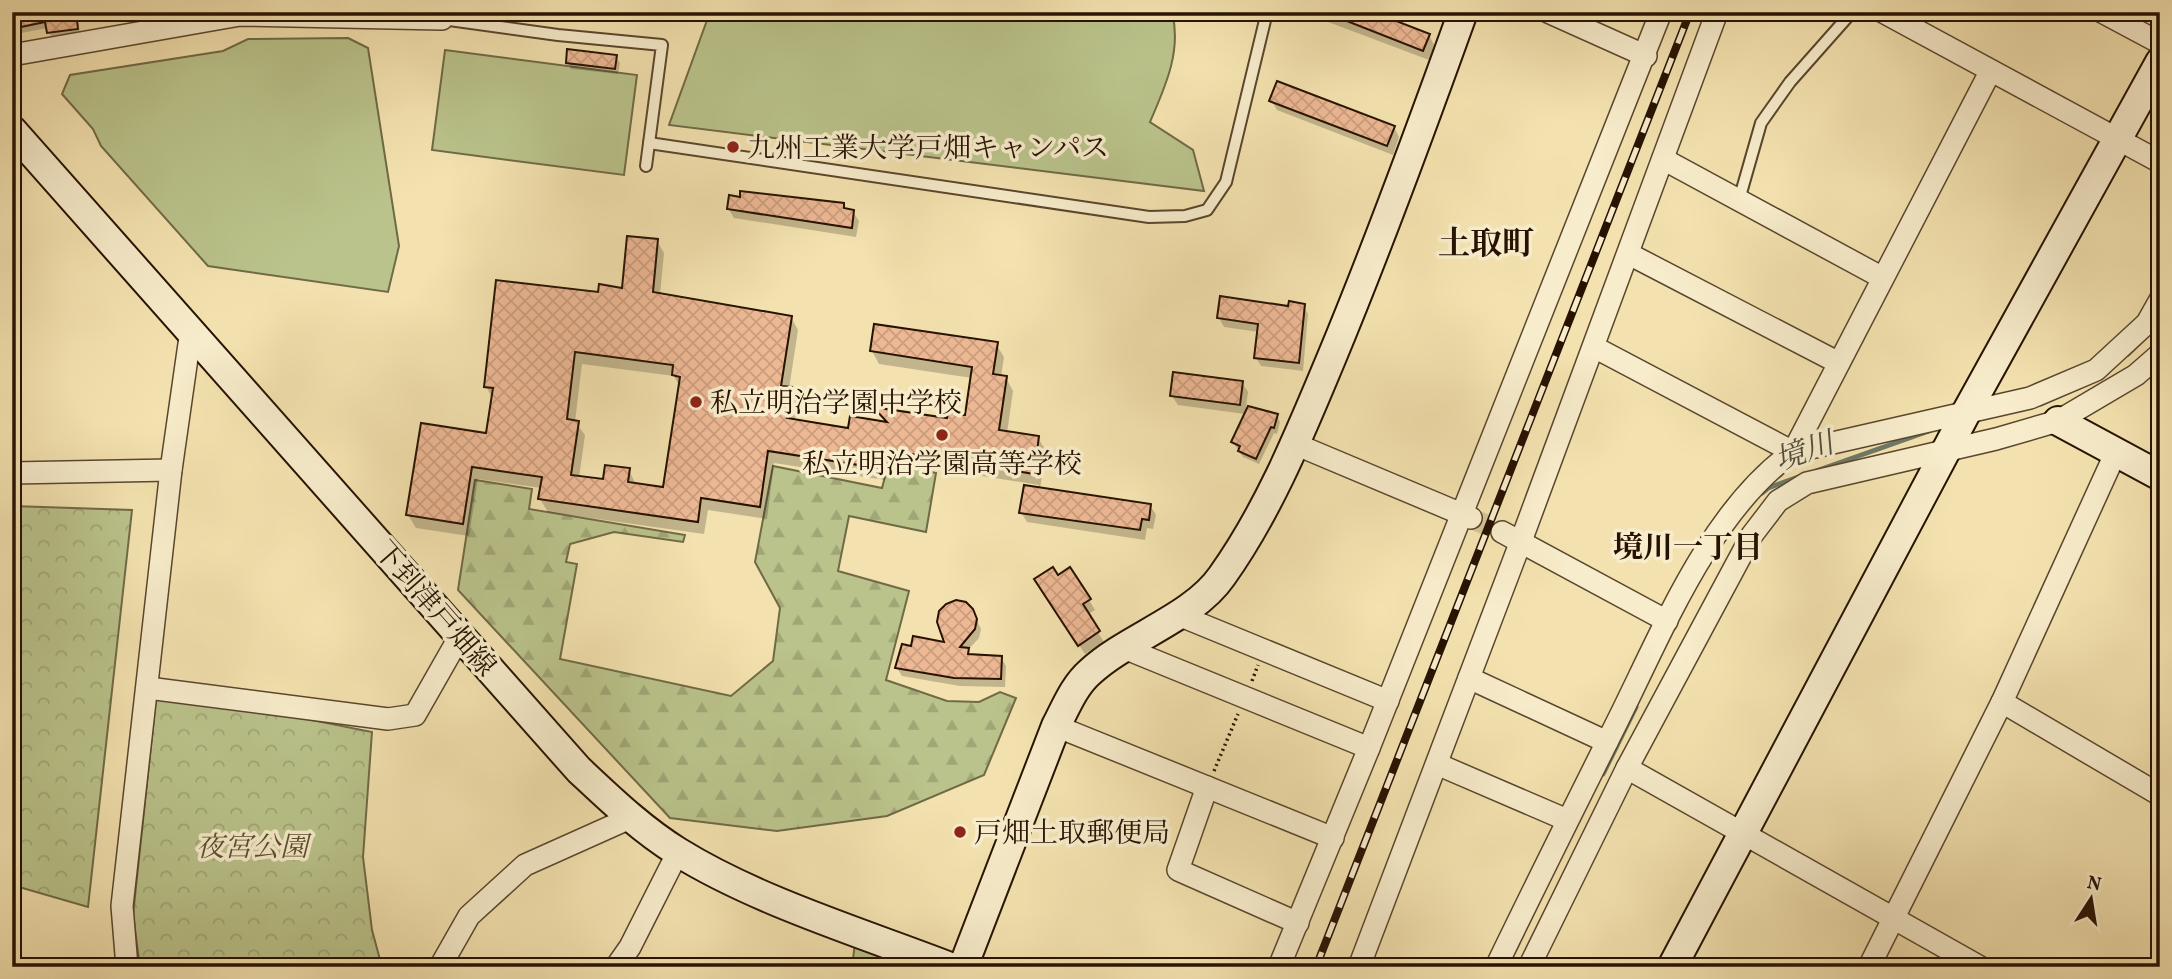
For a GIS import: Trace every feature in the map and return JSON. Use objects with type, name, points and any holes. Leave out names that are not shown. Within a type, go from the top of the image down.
[{"type":"street","points":[[1548,12],[1646,56]]},
{"type":"street","points":[[1279,967],[1467,516],[1661,12]]},
{"type":"street","points":[[1359,967],[1469,678],[1511,537],[1594,347],[1717,12]]},
{"type":"street","points":[[1882,12],[2160,162]]},
{"type":"street","points":[[2102,12],[2160,43]]},
{"type":"street","points":[[12,55],[238,14],[443,15]]},
{"type":"street","points":[[963,967],[1056,726],[1073,692],[1089,672],[1198,600],[1221,578],[1295,444],[1379,244],[1456,16]]},
{"type":"street","points":[[1672,967],[1950,444],[2160,62]]},
{"type":"street","points":[[1793,452],[1881,277],[1990,72]]},
{"type":"street","name":"下到津戸畑線","points":[[12,130],[579,770],[630,818],[678,852],[736,882],[950,967]]},
{"type":"street","points":[[1663,159],[1881,277]]},
{"type":"street","points":[[1629,254],[1837,362]]},
{"type":"street","points":[[1496,967],[1667,621],[1723,523],[1770,468],[1793,452],[2030,398],[2096,370],[2147,323],[2160,300]]},
{"type":"street","points":[[127,967],[122,906],[171,470],[191,330]]},
{"type":"street","points":[[1594,347],[1793,452]]},
{"type":"street","points":[[1530,967],[1627,768],[1752,535],[1778,500],[1807,483],[1950,444],[1996,439],[2059,421],[2136,376],[2160,355]]},
{"type":"street","points":[[2059,421],[2160,476]]},
{"type":"street","points":[[1295,444],[1467,516]]},
{"type":"street","points":[[1868,967],[2002,702],[2116,452]]},
{"type":"street","points":[[12,473],[171,470]]},
{"type":"street","points":[[1511,537],[1667,621]]},
{"type":"street","points":[[1176,614],[1388,701]]},
{"type":"street","points":[[148,688],[388,719],[415,715],[460,636]]},
{"type":"street","points":[[1124,648],[1369,748]]},
{"type":"street","points":[[1469,678],[1607,742]]},
{"type":"street","points":[[2002,702],[2160,795]]},
{"type":"street","points":[[1056,726],[1333,838]]},
{"type":"street","points":[[1437,764],[1567,820]]},
{"type":"street","points":[[1627,768],[1980,967]]},
{"type":"street","points":[[1208,787],[1178,870],[1298,923]]},
{"type":"street","points":[[440,967],[469,916],[525,865],[630,818]]},
{"type":"street","points":[[616,967],[630,947],[678,852]]},
{"type":"lane","points":[[649,143],[1149,217],[1185,216],[1207,210],[1226,182],[1267,12]]},
{"type":"lane","points":[[1739,200],[1761,123],[1790,82],[1852,12]]},
{"type":"lane","points":[[443,15],[558,35],[662,45],[646,166]]},
{"type":"path","points":[[1208,787],[1264,650]]},
{"type":"green space","points":[[710,12],[1172,12],[1175,26],[1173,55],[1166,82],[1150,122],[1193,150],[1204,191],[669,125]]},
{"type":"green space","points":[[348,38],[368,48],[399,246],[388,292],[208,266],[101,146],[93,129],[62,94],[70,75],[223,51],[248,39]]},
{"type":"green space","points":[[445,50],[637,75],[624,175],[432,150]]},
{"type":"green space","points":[[889,462],[936,473],[926,532],[849,516],[838,571],[909,591],[886,680],[947,701],[979,702],[1000,692],[1016,698],[984,775],[887,816],[777,831],[670,818],[458,590],[475,480],[532,489],[529,509],[685,535],[683,542],[614,532],[570,544],[566,562],[577,564],[560,659],[731,696],[773,661],[780,608],[755,562],[773,466],[882,488]]},
{"type":"green space","points":[[12,506],[132,510],[88,907],[12,885]]},
{"type":"green space","name":"夜宮公園","points":[[157,689],[372,732],[363,857],[372,930],[382,967],[140,967],[133,915]]},
{"type":"green space","points":[[856,935],[937,967],[852,967]]},
{"type":"building","points":[[13,12],[76,12],[78,29],[47,33],[45,22],[16,28]]},
{"type":"building","points":[[1324,12],[1373,12],[1430,34],[1423,51]]},
{"type":"building","points":[[567,49],[617,55],[615,69],[566,63]]},
{"type":"building","points":[[1277,81],[1395,126],[1387,146],[1269,101]]},
{"type":"building","points":[[740,191],[844,203],[844,208],[854,210],[852,228],[727,209],[729,195],[740,197]]},
{"type":"building","points":[[627,236],[658,239],[653,292],[792,316],[781,386],[792,387],[787,418],[848,428],[850,416],[887,422],[873,407],[947,418],[948,412],[965,415],[972,367],[870,351],[874,324],[998,342],[993,374],[1007,376],[999,430],[1039,436],[1034,474],[881,449],[878,468],[768,451],[760,507],[701,498],[698,522],[538,499],[542,477],[472,467],[463,524],[406,515],[421,423],[486,433],[493,388],[484,387],[496,280],[598,292],[599,284],[622,288]],"holes":[[[575,352],[673,365],[672,375],[680,377],[663,487],[628,482],[630,468],[605,465],[603,479],[571,475],[579,421],[567,419]]]},
{"type":"building","points":[[1220,296],[1288,306],[1289,301],[1305,304],[1299,363],[1254,358],[1258,324],[1217,318]]},
{"type":"building","points":[[1173,372],[1243,381],[1240,405],[1170,396]]},
{"type":"building","points":[[1248,406],[1278,414],[1274,428],[1271,427],[1256,459],[1238,451],[1240,446],[1231,442]]},
{"type":"building","points":[[1024,485],[1151,504],[1149,520],[1142,519],[1140,530],[1019,513]]},
{"type":"building","points":[[1053,567],[1058,575],[1070,567],[1091,599],[1083,604],[1100,631],[1078,646],[1034,579]]},
{"type":"building","points":[[956,600],[966,602],[977,619],[975,629],[960,647],[969,648],[968,654],[1002,656],[1001,679],[954,678],[895,668],[902,644],[911,646],[913,636],[944,642],[937,622],[939,611]]},
{"type":"waterway","name":"境川","points":[[2128,354],[2156,327]]},
{"type":"waterway","name":"境川","points":[[2041,404],[2089,383]]},
{"type":"waterway","name":"境川","points":[[1816,471],[1929,431]]},
{"type":"waterway","name":"境川","points":[[1762,493],[1768,488],[1801,476]]},
{"type":"waterway","name":"境川","points":[[1603,774],[1636,707]]},
{"type":"tunnel","points":[[1473,519],[1502,532]]},
{"type":"railway","points":[[1316,967],[1690,12]]},
{"type":"place","name":"九州工業大学戸畑キャンパス","points":[[733,147]]},
{"type":"place","name":"私立明治学園中学校","points":[[696,402]]},
{"type":"place","name":"私立明治学園高等学校","points":[[942,435]]},
{"type":"place","name":"戸畑土取郵便局","points":[[960,832]]},
{"type":"district","name":"土取町","points":[[1486,243]]},
{"type":"district","name":"境川一丁目","points":[[1688,547]]}]
